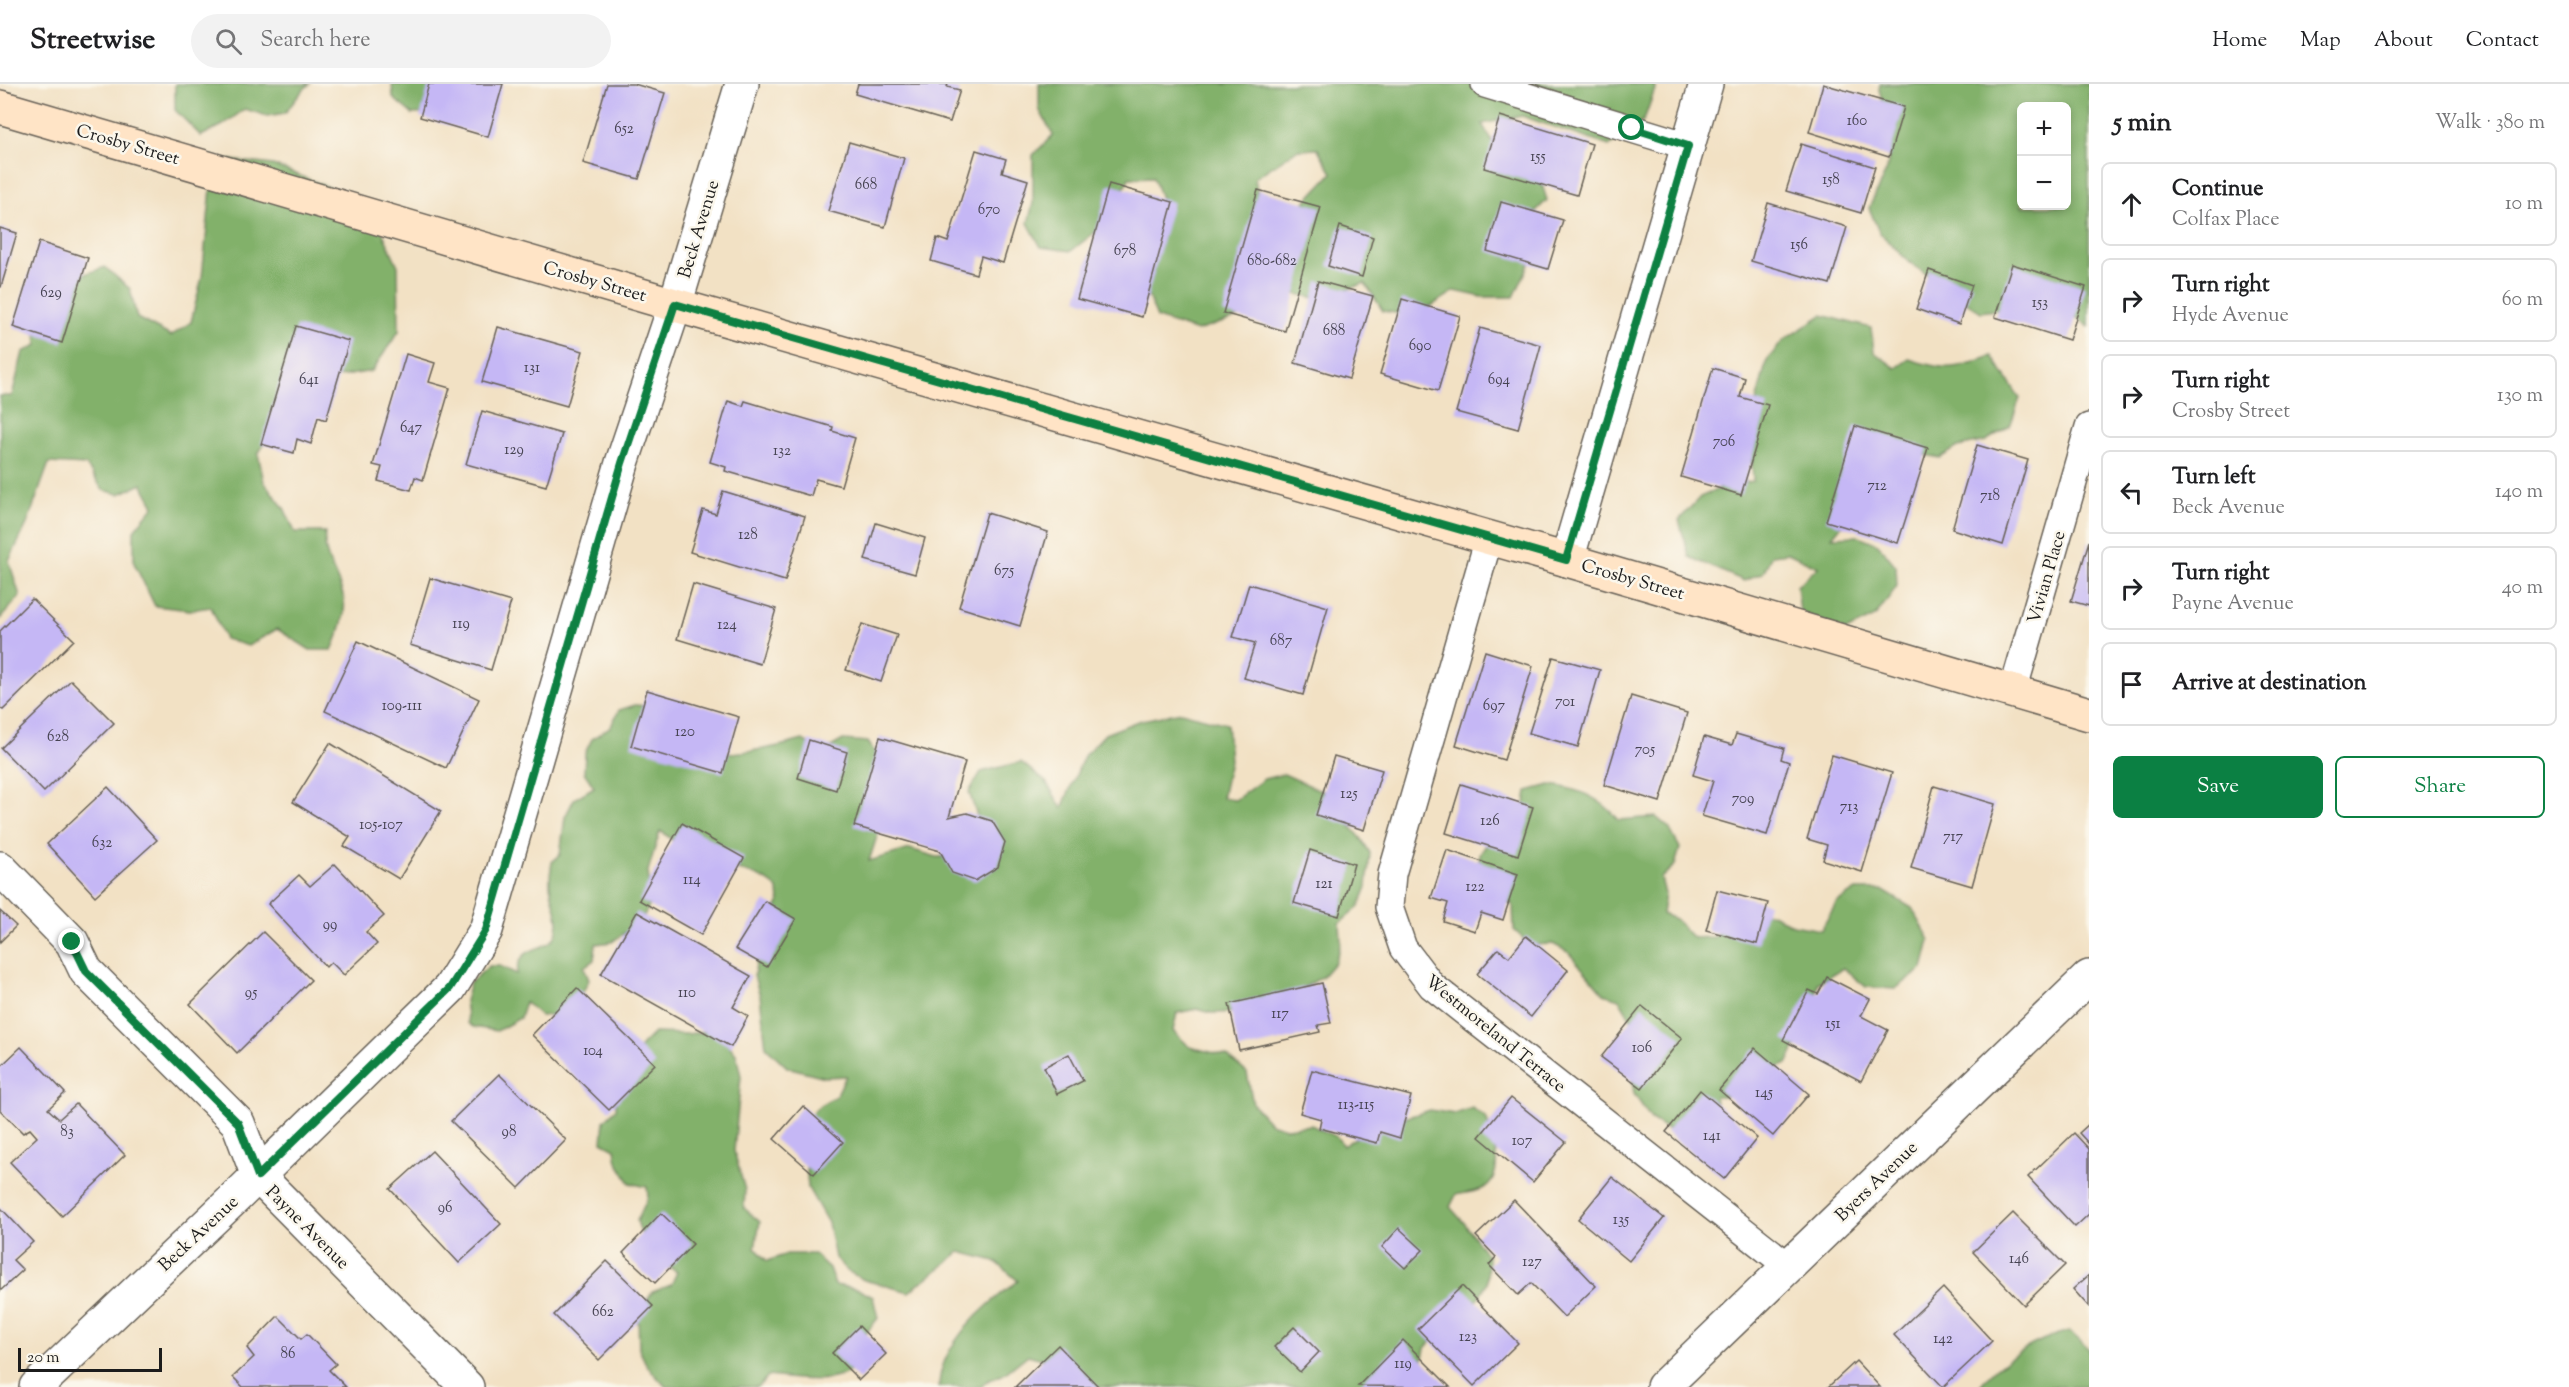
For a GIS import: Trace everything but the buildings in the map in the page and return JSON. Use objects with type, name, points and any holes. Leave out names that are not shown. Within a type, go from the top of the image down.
[{"type":"street","name":"Beck Avenue","points":[[36,1387],[258,1176],[450,988],[486,930],[622,463],[675,304],[742,84]]},
{"type":"street","points":[[1566,560],[1706,84]]},
{"type":"street","name":"Crosby Street","points":[[0,106],[2089,714]]},
{"type":"street","name":"Payne Avenue","points":[[0,868],[72,942],[86,971],[238,1123],[258,1176],[467,1387]]},
{"type":"street","name":"Byers Avenue","points":[[1663,1387],[2089,977]]},
{"type":"lane","points":[[1485,84],[1688,146]]},
{"type":"lane","name":"Vivian Place","points":[[2013,691],[2089,427]]},
{"type":"lane","name":"Westmoreland Terrace","points":[[1489,538],[1392,874],[1389,907],[1403,948],[1432,986],[1788,1266]]},
{"type":"green space","points":[[175,84],[310,84],[285,113],[267,116],[245,109],[223,125],[201,136],[175,110]]},
{"type":"green space","points":[[392,84],[457,84],[440,113],[412,114],[393,98]]},
{"type":"green space","points":[[1039,84],[1654,84],[1655,89],[1644,120],[1609,146],[1522,116],[1482,124],[1502,158],[1538,171],[1547,200],[1525,222],[1533,256],[1514,297],[1482,297],[1455,291],[1415,316],[1383,311],[1365,283],[1321,299],[1285,292],[1284,224],[1332,173],[1318,149],[1297,150],[1255,178],[1260,210],[1245,315],[1197,331],[1157,318],[1144,286],[1165,209],[1153,177],[1129,178],[1107,223],[1071,251],[1041,247],[1028,223],[1033,203],[1033,155],[1053,135],[1039,109]]},
{"type":"green space","points":[[1880,84],[2089,84],[2089,327],[2055,301],[1981,312],[1909,262],[1879,232],[1869,208],[1887,169],[1892,132],[1879,90]]},
{"type":"green space","points":[[230,160],[273,165],[369,203],[398,266],[399,331],[372,371],[322,380],[273,430],[258,454],[264,482],[284,508],[295,532],[325,532],[328,557],[344,602],[342,623],[332,650],[310,650],[277,629],[248,646],[225,639],[211,607],[190,610],[155,606],[134,563],[134,530],[154,506],[142,484],[119,494],[103,490],[86,465],[49,463],[27,524],[9,561],[20,596],[0,619],[0,396],[12,396],[23,352],[37,345],[35,320],[67,280],[105,267],[130,289],[137,318],[171,336],[191,322],[202,277],[211,189]]},
{"type":"green space","points":[[1822,315],[1871,328],[1874,352],[1896,368],[1909,359],[1933,366],[1951,367],[1992,356],[2020,398],[2010,426],[1986,441],[1958,447],[1940,458],[1902,450],[1832,537],[1859,536],[1878,544],[1896,566],[1897,586],[1875,617],[1846,631],[1800,612],[1797,586],[1818,567],[1788,553],[1772,555],[1763,573],[1744,581],[1689,557],[1679,520],[1700,497],[1730,484],[1753,481],[1751,447],[1754,410],[1767,360],[1784,340]]},
{"type":"green space","points":[[635,705],[680,709],[708,754],[756,750],[803,740],[822,752],[843,740],[868,742],[890,774],[884,815],[869,861],[910,849],[937,857],[965,856],[981,828],[969,792],[981,772],[1021,762],[1046,782],[1062,808],[1084,756],[1105,734],[1138,721],[1181,712],[1227,724],[1230,761],[1222,798],[1235,800],[1264,779],[1284,774],[1331,795],[1346,821],[1370,853],[1367,887],[1359,907],[1340,923],[1341,942],[1335,962],[1322,977],[1285,999],[1245,1012],[1211,1013],[1197,1009],[1177,1013],[1173,1031],[1190,1047],[1227,1056],[1247,1073],[1253,1104],[1270,1123],[1286,1128],[1311,1125],[1337,1137],[1343,1146],[1369,1129],[1430,1110],[1455,1114],[1472,1108],[1486,1117],[1496,1154],[1495,1173],[1484,1188],[1456,1195],[1450,1207],[1488,1257],[1487,1283],[1471,1310],[1439,1333],[1425,1348],[1420,1373],[1404,1387],[1087,1387],[1057,1363],[1028,1355],[1004,1374],[987,1381],[981,1387],[939,1387],[941,1371],[947,1356],[966,1327],[992,1301],[1018,1281],[995,1261],[960,1252],[909,1292],[864,1280],[847,1271],[835,1258],[828,1223],[808,1188],[803,1122],[820,1105],[836,1096],[846,1076],[825,1077],[787,1067],[766,1047],[760,996],[754,976],[757,958],[779,903],[778,889],[758,876],[712,863],[686,852],[660,831],[648,871],[651,902],[641,921],[612,942],[596,944],[594,960],[584,967],[589,980],[572,1007],[566,1011],[541,1016],[525,1002],[520,1018],[497,1031],[473,1027],[468,1023],[465,1001],[470,983],[489,966],[500,966],[517,974],[518,964],[522,957],[547,944],[556,934],[558,921],[550,885],[552,862],[560,855],[565,817],[574,799],[594,787],[584,772],[585,753],[592,739],[611,726],[619,710]]},
{"type":"green space","points":[[1550,785],[1588,795],[1604,805],[1619,820],[1656,817],[1669,828],[1680,848],[1675,865],[1661,878],[1665,894],[1662,914],[1675,919],[1693,938],[1715,937],[1724,927],[1752,909],[1772,914],[1793,925],[1821,930],[1837,902],[1856,890],[1882,890],[1912,908],[1930,940],[1923,969],[1895,989],[1866,987],[1843,968],[1818,983],[1811,1019],[1787,1064],[1763,1074],[1737,1096],[1715,1096],[1717,1112],[1685,1140],[1651,1119],[1634,1094],[1631,1071],[1634,1024],[1619,999],[1604,994],[1568,952],[1553,944],[1530,945],[1514,930],[1513,905],[1494,894],[1478,874],[1480,854],[1491,838],[1524,811],[1527,791]]},
{"type":"green space","points":[[710,1031],[725,1040],[736,1054],[741,1076],[734,1151],[745,1190],[744,1208],[760,1222],[755,1247],[767,1261],[787,1254],[814,1254],[829,1268],[835,1285],[858,1289],[873,1297],[878,1318],[863,1338],[857,1364],[840,1376],[817,1380],[768,1376],[758,1387],[666,1387],[647,1366],[639,1349],[638,1316],[652,1292],[671,1285],[677,1272],[660,1262],[647,1246],[637,1221],[648,1197],[647,1187],[630,1183],[617,1162],[615,1149],[602,1142],[604,1121],[616,1109],[616,1082],[642,1045],[654,1033],[687,1034]]},
{"type":"green space","points":[[2069,1331],[2089,1349],[2089,1387],[1979,1387],[1997,1368],[2019,1352],[2044,1339]]},
{"type":"route","points":[[72,942],[86,971],[238,1123],[258,1176],[450,988],[486,930],[622,463],[675,304],[1566,560],[1688,146],[1632,128]]}]
